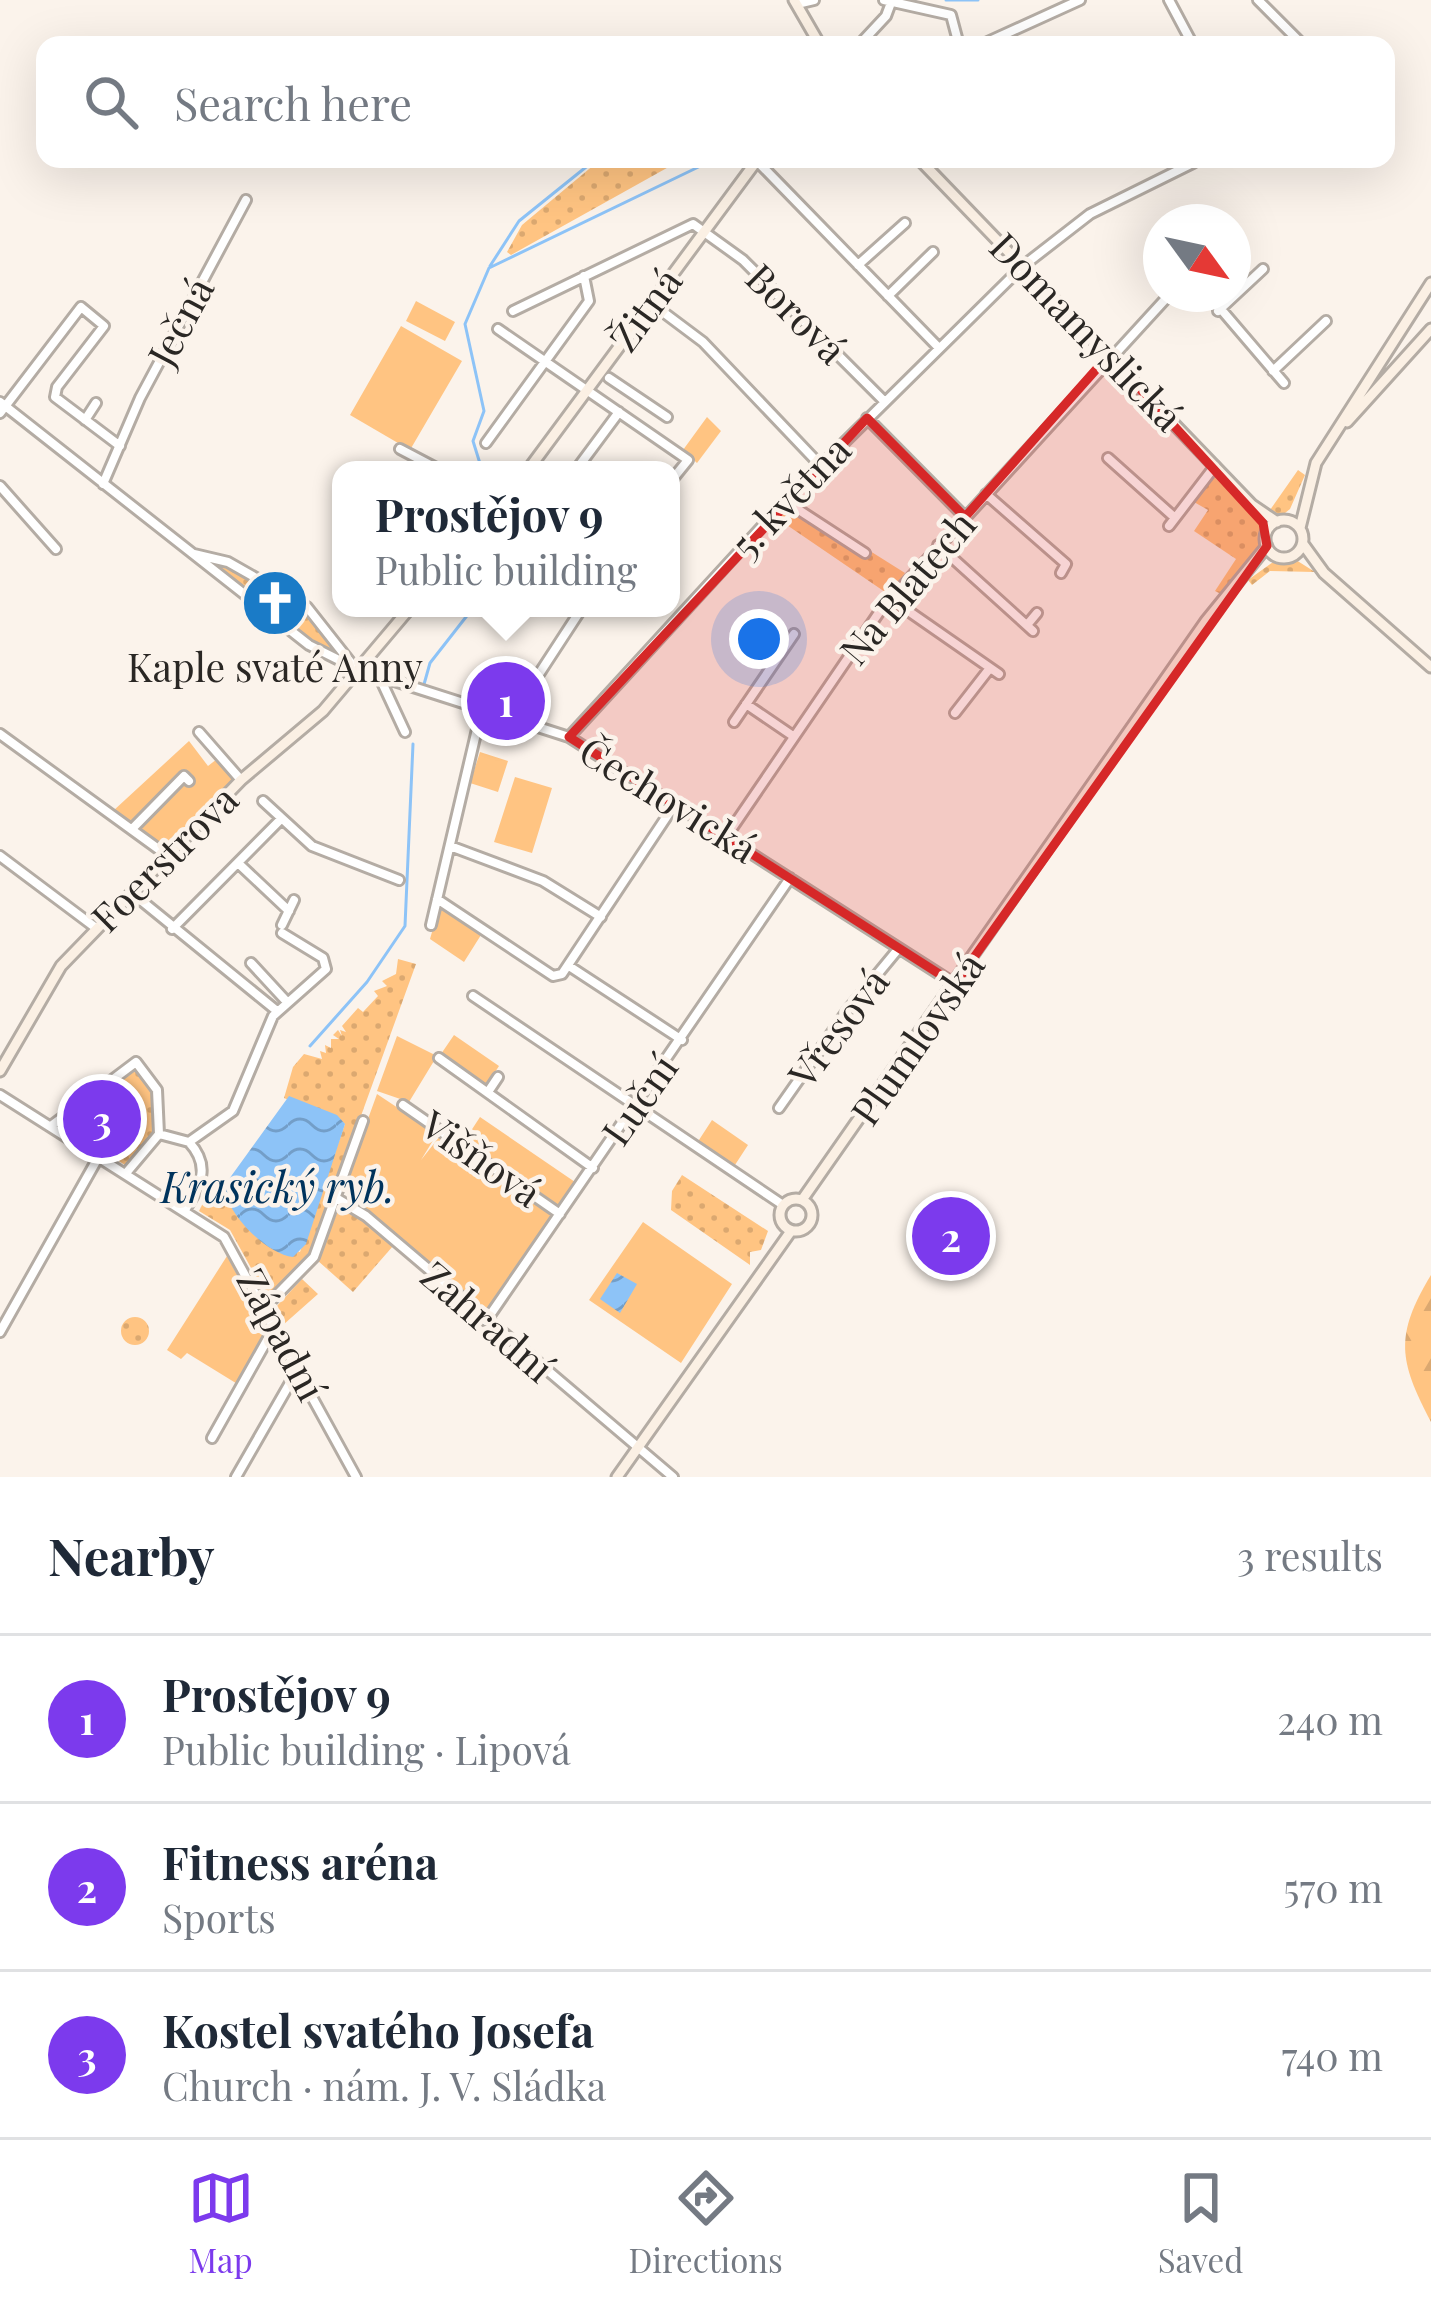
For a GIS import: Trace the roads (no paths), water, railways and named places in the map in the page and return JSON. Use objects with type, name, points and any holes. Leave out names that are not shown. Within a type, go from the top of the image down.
[{"type":"street","points":[[814,0],[795,2],[815,36]]},
{"type":"street","points":[[1001,36],[1080,0]]},
{"type":"street","points":[[1169,0],[1188,36]]},
{"type":"street","points":[[1258,0],[1294,36]]},
{"type":"street","points":[[865,36],[889,1],[952,15],[957,36]]},
{"type":"street","name":"Žitná","points":[[535,461],[751,168]]},
{"type":"street","points":[[765,168],[939,347]]},
{"type":"street","name":"Domamyslická","points":[[928,168],[1252,505],[1281,521]]},
{"type":"street","name":"5. května","points":[[680,615],[820,465],[1023,266],[1090,214],[1185,168]]},
{"type":"street","name":"Ječná","points":[[103,484],[246,200]]},
{"type":"street","name":"Žitná","points":[[513,311],[687,224],[704,231]]},
{"type":"street","points":[[858,265],[905,224]]},
{"type":"street","name":"Borová","points":[[704,231],[743,260],[884,401]]},
{"type":"street","points":[[888,296],[933,252]]},
{"type":"street","points":[[1251,280],[1263,269]]},
{"type":"street","name":"Žitná","points":[[486,443],[589,301],[584,276]]},
{"type":"street","points":[[1253,568],[1266,540],[1306,488],[1431,283]]},
{"type":"street","points":[[651,303],[704,342],[820,465]]},
{"type":"street","points":[[2,407],[81,307],[104,326],[55,397],[120,446]]},
{"type":"street","name":"Na Blatech","points":[[726,837],[890,599],[1152,312]]},
{"type":"street","points":[[1219,312],[1284,383]]},
{"type":"street","points":[[1273,371],[1326,321]]},
{"type":"street","name":"Žitná","points":[[498,329],[587,389]]},
{"type":"street","points":[[1335,434],[1431,329]]},
{"type":"street","points":[[1388,350],[1399,356],[1412,349]]},
{"type":"street","points":[[609,378],[667,417]]},
{"type":"street","points":[[587,389],[688,460],[680,470]]},
{"type":"street","points":[[582,461],[627,390]]},
{"type":"street","points":[[86,420],[96,403]]},
{"type":"street","name":"Čechovická","points":[[2,407],[309,645],[355,668],[569,736],[956,984]]},
{"type":"street","points":[[867,418],[965,517]]},
{"type":"street","points":[[400,448],[424,461]]},
{"type":"street","points":[[1108,458],[1172,521],[1215,466]]},
{"type":"street","points":[[0,486],[56,549]]},
{"type":"street","points":[[1306,488],[1300,528],[1303,544],[1324,573],[1431,667]]},
{"type":"street","points":[[986,494],[1067,565]]},
{"type":"street","points":[[785,501],[865,553]]},
{"type":"street","name":"Domamyslická","points":[[1252,505],[1266,540]]},
{"type":"street","points":[[1281,521],[1300,528]]},
{"type":"street","points":[[1266,540],[1276,556]]},
{"type":"street","points":[[1292,557],[1303,544]]},
{"type":"street","points":[[938,545],[1030,628],[1037,613]]},
{"type":"street","name":"Čechovická","points":[[194,554],[228,562],[307,607],[355,668]]},
{"type":"street","points":[[1253,568],[1276,556],[1292,557],[1324,573]]},
{"type":"street","name":"Plumlovská","points":[[787,1228],[810,1224],[805,1202],[1206,621],[1253,568]]},
{"type":"street","points":[[890,599],[995,671],[955,713]]},
{"type":"street","points":[[355,668],[402,617]]},
{"type":"street","points":[[512,717],[576,617]]},
{"type":"street","name":"5. května","points":[[569,736],[678,617]]},
{"type":"street","points":[[734,722],[794,634]]},
{"type":"street","name":"Foerstrova","points":[[0,1071],[37,999],[96,928],[241,780],[323,711],[355,668]]},
{"type":"street","points":[[378,674],[405,732]]},
{"type":"street","points":[[746,704],[793,736]]},
{"type":"street","points":[[430,925],[482,708]]},
{"type":"street","points":[[199,732],[241,780]]},
{"type":"street","points":[[0,734],[168,856]]},
{"type":"street","points":[[134,828],[184,776],[189,781]]},
{"type":"street","points":[[263,801],[312,846],[399,880]]},
{"type":"street","points":[[437,899],[553,976],[569,966],[675,803]]},
{"type":"street","points":[[172,929],[280,819]]},
{"type":"street","points":[[450,845],[543,880],[601,917]]},
{"type":"street","points":[[0,856],[96,928]]},
{"type":"street","points":[[238,862],[289,911]]},
{"type":"street","name":"Luční","points":[[486,1321],[790,878]]},
{"type":"street","points":[[133,893],[277,1011]]},
{"type":"street","points":[[189,1142],[232,1111],[277,1011],[327,965],[282,929],[294,900]]},
{"type":"street","name":"Vřesová","points":[[779,1108],[847,1011],[899,948]]},
{"type":"street","points":[[251,963],[287,1002]]},
{"type":"street","points":[[569,966],[682,1040]]},
{"type":"street","points":[[473,996],[736,1178],[783,1205],[805,1202]]},
{"type":"street","points":[[439,1058],[593,1168]]},
{"type":"street","points":[[51,1126],[133,1061],[154,1083],[159,1134],[127,1172]]},
{"type":"street","points":[[488,1092],[498,1077]]},
{"type":"street","name":"Západní","points":[[0,1095],[127,1172],[232,1247],[356,1477]]},
{"type":"street","name":"Višňová","points":[[403,1105],[560,1214]]},
{"type":"street","points":[[266,1306],[314,1257],[363,1121]]},
{"type":"street","points":[[159,1134],[189,1142],[204,1170],[185,1210]]},
{"type":"street","points":[[0,1332],[99,1156]]},
{"type":"street","name":"Zahradní","points":[[336,1198],[361,1212],[635,1450],[673,1477]]},
{"type":"street","name":"Plumlovská","points":[[617,1477],[787,1228],[783,1205]]},
{"type":"street","points":[[212,1438],[275,1325]]},
{"type":"street","points":[[236,1477],[298,1370]]},
{"type":"water","name":"Krasický ryb.","points":[[289,1096],[337,1115],[345,1124],[306,1244],[293,1257],[271,1248],[249,1230],[232,1208],[224,1186]]},
{"type":"water","points":[[617,1273],[637,1284],[620,1313],[600,1299]]},
{"type":"waterway","points":[[946,0],[978,0]]},
{"type":"waterway","points":[[490,266],[519,221],[585,168]]},
{"type":"waterway","points":[[479,461],[473,441],[484,411],[465,324],[489,268],[696,168]]},
{"type":"waterway","points":[[421,695],[430,663],[466,617]]},
{"type":"waterway","points":[[310,1046],[367,982],[405,926],[413,744]]},
{"type":"waterway","points":[[209,1197],[216,1188],[227,1187]]},
{"type":"place","name":"Kaple svaté Anny","points":[[275,603]]},
{"type":"place","name":"Prostějov 9","points":[[506,701]]},
{"type":"place","name":"Kostel svatého Josefa","points":[[102,1119]]},
{"type":"place","name":"Fitness aréna","points":[[951,1236]]}]
